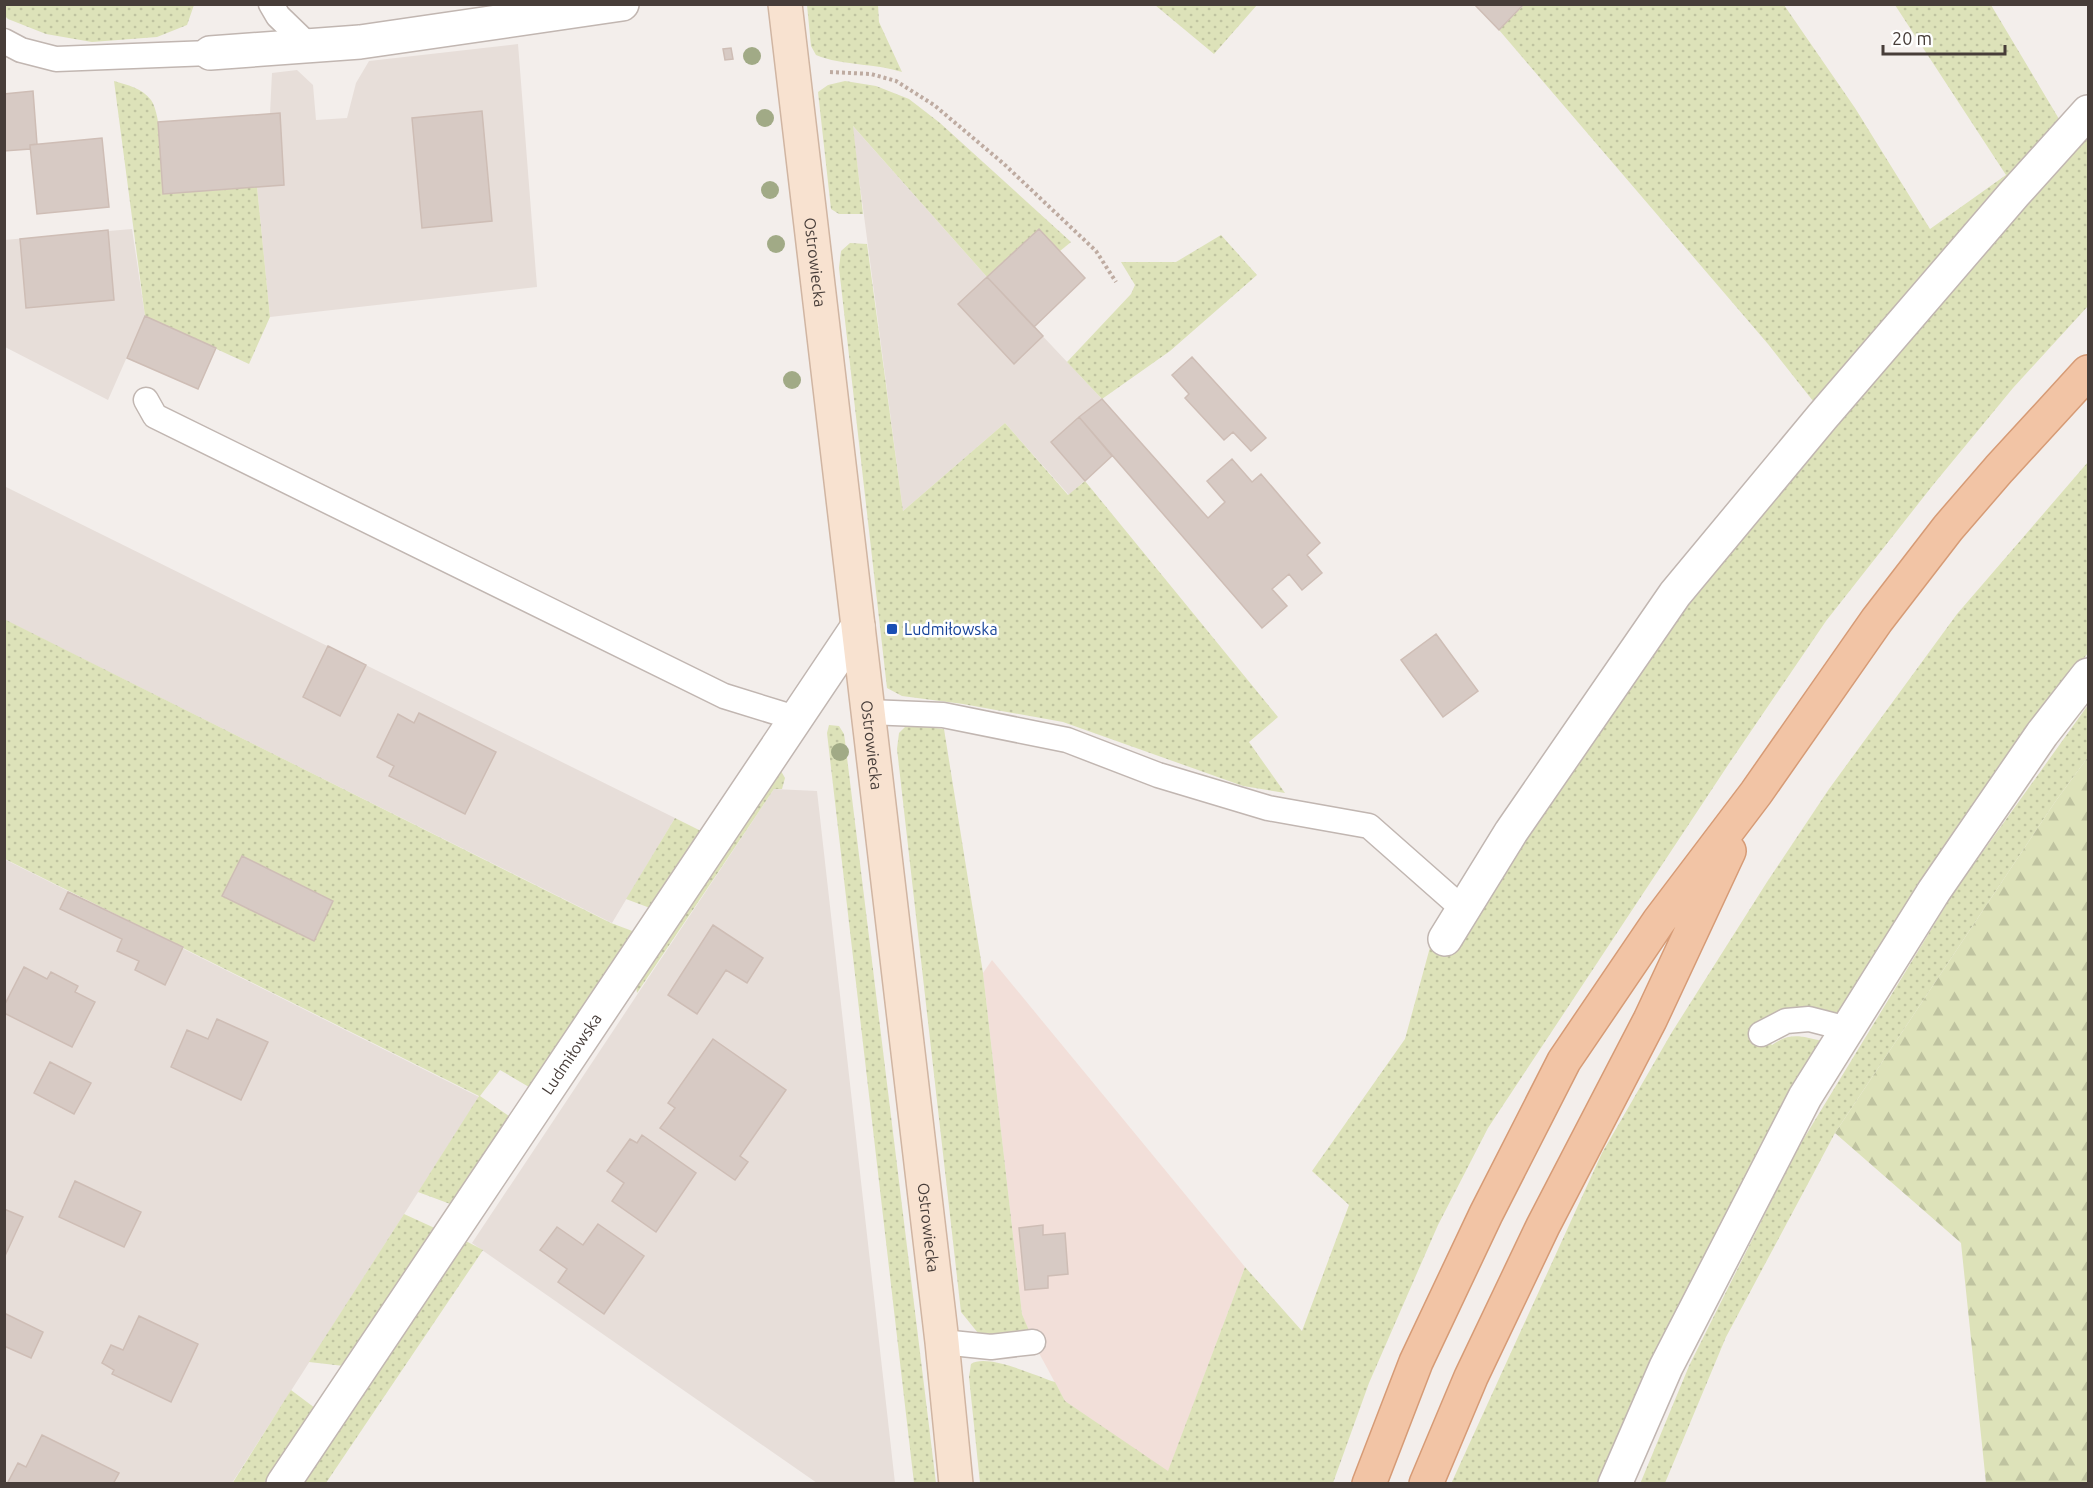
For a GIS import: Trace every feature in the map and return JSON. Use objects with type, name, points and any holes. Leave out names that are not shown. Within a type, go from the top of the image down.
[{"type":"main road","points":[[1369,1484],[1416,1362],[1486,1214],[1564,1061],[1659,921],[1756,792],[1871,629],[1948,528],[2088,372]]},
{"type":"main road","points":[[1426,1484],[1471,1377],[1538,1236],[1650,1020],[1756,792]]},
{"type":"street","points":[[210,53],[360,42],[622,4]]},
{"type":"street","name":"Ostrowiecka","points":[[785,4],[942,1342],[956,1484]]},
{"type":"street","points":[[1444,939],[1511,832],[1675,594],[1822,417],[2088,111]]},
{"type":"street","name":"Ludmiłowska","points":[[283,1484],[858,626]]},
{"type":"street","points":[[1615,1484],[1666,1368],[1805,1097],[1934,891],[2042,734],[2088,675]]},
{"type":"lane","points":[[271,4],[278,16],[309,46]]},
{"type":"lane","points":[[4,41],[21,50],[56,58],[210,53]]},
{"type":"lane","points":[[146,400],[155,416],[724,696],[795,718]]},
{"type":"lane","points":[[868,712],[943,715],[1067,740],[1158,775],[1268,808],[1369,826],[1463,909]]},
{"type":"lane","points":[[1761,1034],[1785,1021],[1809,1019],[1848,1029]]},
{"type":"lane","points":[[942,1342],[991,1347],[1033,1342]]},
{"type":"path","points":[[793,74],[826,72],[871,74],[896,81],[912,89],[1004,164],[1096,251],[1116,282]]},
{"type":"shaded area","points":[[518,44],[537,287],[270,317],[257,187],[163,194],[158,122],[270,114],[272,73],[297,70],[313,85],[316,120],[347,118],[356,83],[369,61]]},
{"type":"shaded area","points":[[852,125],[987,277],[1102,399],[1079,417],[1112,456],[1069,495],[1005,423],[903,511]]},
{"type":"shaded area","points":[[132,229],[145,316],[108,400],[5,347],[4,240]]},
{"type":"shaded area","points":[[4,486],[675,818],[612,923],[5,620]]},
{"type":"shaded area","points":[[774,789],[817,791],[895,1483],[817,1483],[472,1243]]},
{"type":"shaded area","points":[[4,859],[479,1097],[232,1483],[5,1483]]},
{"type":"shaded area","points":[[992,960],[1245,1267],[1168,1472],[1065,1401],[1033,1342],[1022,1314],[983,973]]},
{"type":"green space","points":[[5,4],[194,5],[187,25],[157,37],[92,42],[46,34],[8,19],[5,16]]},
{"type":"green space","points":[[807,5],[878,5],[879,22],[902,72],[826,59],[816,55],[811,46]]},
{"type":"green space","points":[[1155,5],[1257,5],[1214,54]]},
{"type":"green space","points":[[1524,5],[1784,5],[1855,108],[1930,229],[2006,175],[1895,5],[1991,5],[2062,124],[1817,406],[1768,344],[1499,30]]},
{"type":"green space","points":[[114,81],[143,93],[155,107],[161,145],[163,194],[257,187],[270,317],[249,364],[145,316]]},
{"type":"green space","points":[[845,81],[876,86],[909,99],[940,123],[1071,242],[1060,251],[1039,229],[987,277],[853,126],[863,214],[839,214],[831,209],[818,92],[828,85]]},
{"type":"green space","points":[[2088,129],[2088,306],[2013,388],[1826,621],[1488,1128],[1438,1225],[1369,1383],[1333,1483],[980,1483],[969,1377],[971,1364],[978,1361],[1000,1363],[1055,1382],[1065,1401],[1168,1471],[1245,1267],[1302,1331],[1349,1205],[1312,1171],[1405,1039],[1435,929],[1597,728],[1730,546]]},
{"type":"green space","points":[[1221,235],[1257,275],[1170,351],[1102,399],[1067,362],[1131,294],[1135,285],[1121,262],[1176,262]]},
{"type":"green space","points":[[850,243],[867,244],[903,511],[1005,423],[1068,495],[1085,481],[1278,717],[1249,742],[1285,793],[1243,786],[1063,722],[963,704],[902,696],[887,688],[839,268],[841,251]]},
{"type":"green space","points":[[2088,462],[2088,653],[1998,772],[1839,1013],[1809,1010],[1754,1026],[1772,1045],[1790,1037],[1822,1041],[1605,1483],[1451,1484],[1602,1153],[1672,1032],[1829,789],[1957,614]]},
{"type":"green space","points":[[4,619],[611,923],[635,932],[632,942],[529,1087],[500,1070],[480,1096],[512,1118],[453,1205],[418,1192],[479,1096],[5,859]]},
{"type":"green space","points":[[2088,705],[2088,757],[2055,802],[1835,1133],[1726,1337],[1665,1483],[1640,1484],[1689,1366],[1798,1148],[1954,892]]},
{"type":"green space","points":[[829,725],[839,726],[845,741],[936,1483],[914,1483],[827,733]]},
{"type":"green space","points":[[907,725],[944,729],[983,973],[1022,1314],[1030,1333],[1002,1337],[978,1333],[961,1312],[897,749],[899,733]]},
{"type":"green space","points":[[2088,757],[2088,1483],[1986,1483],[1961,1243],[1835,1133],[2055,802]]},
{"type":"green space","points":[[781,771],[785,778],[782,789],[774,789],[637,993],[636,986],[772,778]]},
{"type":"green space","points":[[675,818],[703,832],[650,908],[626,899]]},
{"type":"green space","points":[[404,1214],[439,1230],[344,1366],[309,1362]]},
{"type":"green space","points":[[462,1239],[483,1250],[326,1483],[298,1484]]},
{"type":"green space","points":[[291,1390],[315,1408],[264,1483],[232,1484]]},
{"type":"building","points":[[1474,4],[1524,4],[1499,30]]},
{"type":"building","points":[[731,48],[733,59],[725,60],[723,49]]},
{"type":"building","points":[[33,91],[37,144],[30,145],[30,149],[4,151],[4,94]]},
{"type":"building","points":[[482,111],[492,221],[422,228],[412,118]]},
{"type":"building","points":[[280,113],[284,185],[163,194],[158,122]]},
{"type":"building","points":[[102,138],[109,207],[37,214],[30,145]]},
{"type":"building","points":[[1039,229],[1085,278],[1034,327],[987,277]]},
{"type":"building","points":[[108,230],[114,300],[26,308],[20,239]]},
{"type":"building","points":[[987,277],[1043,336],[1014,364],[958,304]]},
{"type":"building","points":[[145,316],[216,348],[198,389],[127,358]]},
{"type":"building","points":[[1192,357],[1266,438],[1251,451],[1233,432],[1224,440],[1185,398],[1189,394],[1172,375]]},
{"type":"building","points":[[1102,399],[1208,518],[1225,502],[1207,481],[1232,459],[1252,482],[1261,474],[1320,543],[1307,555],[1322,573],[1302,590],[1289,574],[1272,589],[1287,606],[1262,628],[1079,417]]},
{"type":"building","points":[[1079,417],[1112,456],[1085,481],[1051,442]]},
{"type":"building","points":[[1436,634],[1478,691],[1443,717],[1401,660]]},
{"type":"building","points":[[328,646],[366,665],[340,716],[303,697]]},
{"type":"building","points":[[419,713],[496,752],[465,814],[389,776],[394,766],[377,757],[398,714],[414,723]]},
{"type":"building","points":[[242,856],[333,901],[314,941],[222,896]]},
{"type":"building","points":[[68,892],[183,947],[165,985],[135,970],[139,961],[117,951],[122,939],[60,909]]},
{"type":"building","points":[[713,925],[763,958],[747,983],[726,970],[697,1014],[668,995]]},
{"type":"building","points":[[24,967],[47,979],[51,972],[78,986],[75,992],[95,1002],[72,1047],[4,1013],[4,1006]]},
{"type":"building","points":[[217,1019],[268,1042],[241,1100],[171,1067],[187,1030],[208,1039]]},
{"type":"building","points":[[713,1039],[786,1090],[740,1156],[748,1162],[735,1180],[660,1128],[675,1108],[668,1103]]},
{"type":"building","points":[[50,1062],[91,1083],[74,1114],[34,1093]]},
{"type":"building","points":[[642,1135],[696,1173],[656,1232],[612,1201],[624,1183],[607,1171],[630,1139],[637,1143]]},
{"type":"building","points":[[75,1181],[141,1212],[124,1247],[59,1217]]},
{"type":"building","points":[[4,1209],[23,1217],[4,1258]]},
{"type":"building","points":[[598,1224],[644,1256],[604,1314],[558,1282],[567,1269],[540,1250],[557,1227],[583,1245]]},
{"type":"building","points":[[1043,1225],[1043,1235],[1065,1233],[1068,1274],[1048,1276],[1048,1288],[1025,1290],[1019,1228]]},
{"type":"building","points":[[4,1313],[43,1332],[31,1358],[4,1346]]},
{"type":"building","points":[[139,1316],[198,1344],[171,1402],[112,1374],[114,1370],[102,1363],[111,1345],[123,1350]]},
{"type":"building","points":[[42,1435],[119,1473],[113,1484],[7,1484],[18,1463],[26,1467]]},
{"type":"place","name":"Ludmiłowska","points":[[892,629]]}]
